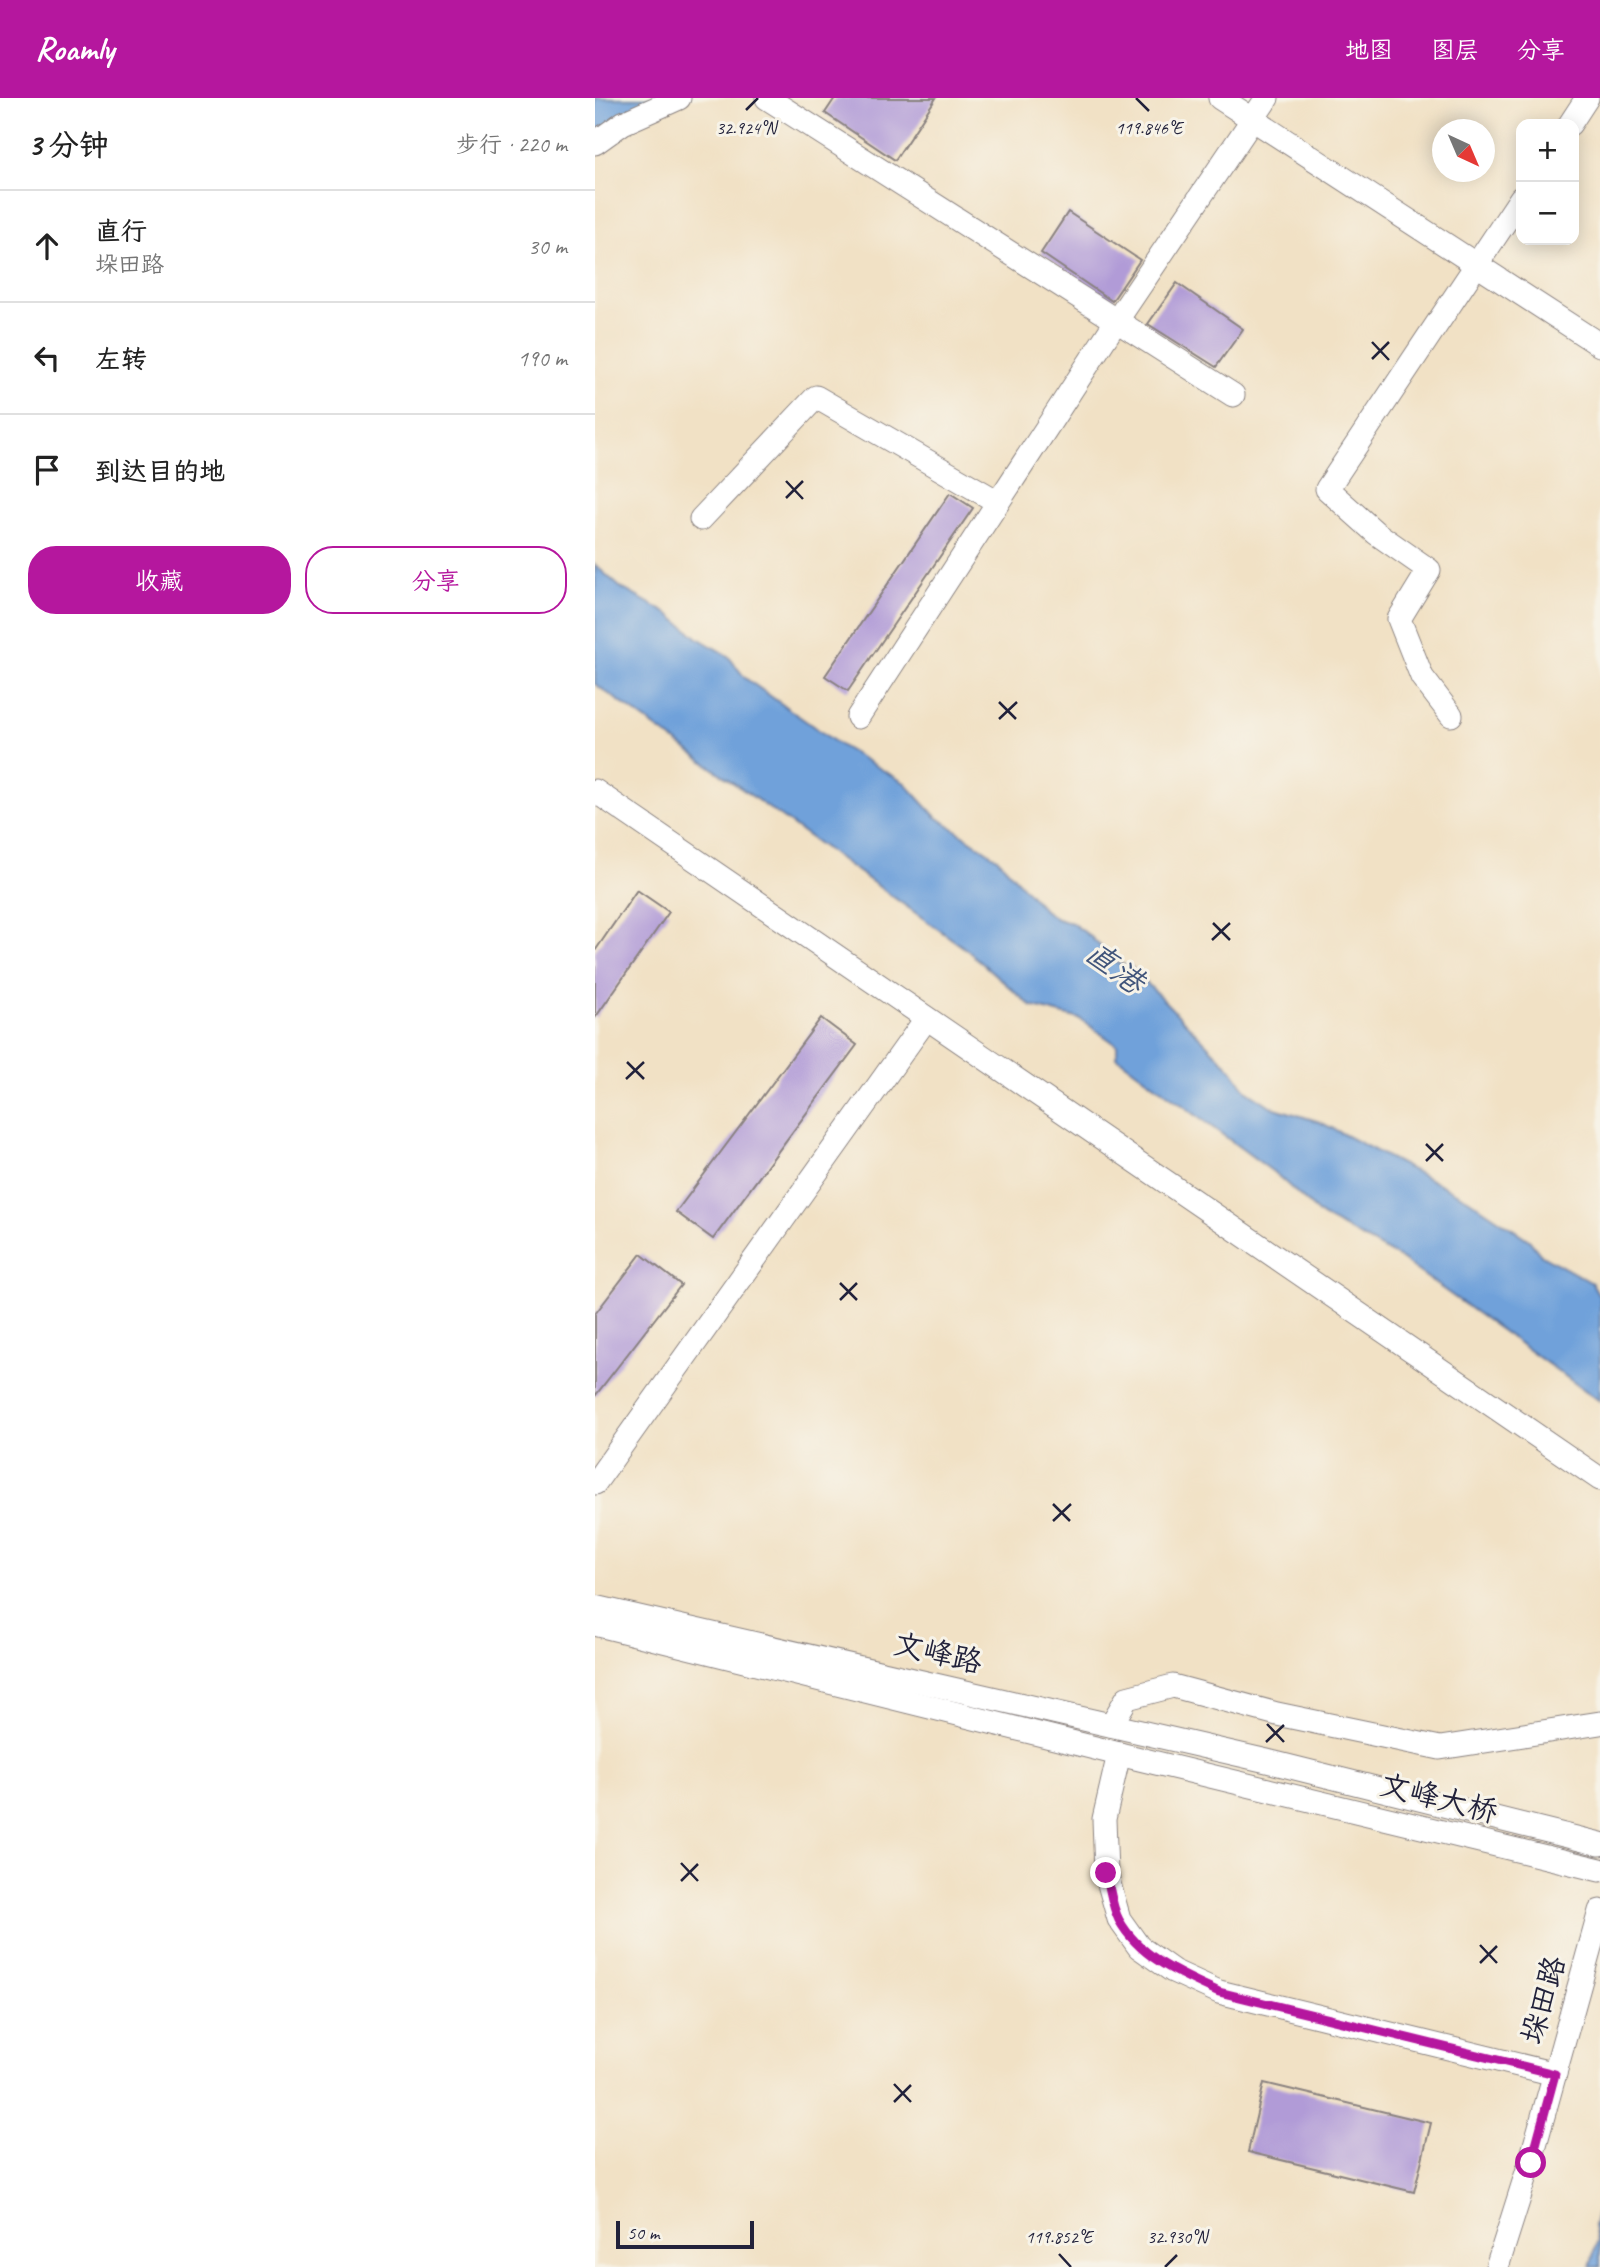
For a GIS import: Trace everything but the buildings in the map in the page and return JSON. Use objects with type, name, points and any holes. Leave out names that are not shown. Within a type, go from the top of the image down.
[{"type":"street","points":[[595,143],[623,123],[679,98]]},
{"type":"street","points":[[767,98],[1233,395]]},
{"type":"street","points":[[1220,98],[1600,345]]},
{"type":"street","points":[[858,717],[1117,320],[1267,98]]},
{"type":"street","points":[[1573,119],[1587,98]]},
{"type":"street","points":[[1451,715],[1422,677],[1399,619],[1429,569],[1376,533],[1327,489],[1516,206]]},
{"type":"street","points":[[701,519],[816,397],[998,502]]},
{"type":"street","points":[[595,791],[1600,1479]]},
{"type":"street","points":[[595,1483],[926,1019]]},
{"type":"street","name":"文峰路","points":[[595,1607],[1268,1761]]},
{"type":"street","name":"文峰路","points":[[595,1624],[1262,1787]]},
{"type":"street","points":[[1111,1725],[1127,1698],[1173,1686],[1277,1714],[1440,1748],[1600,1723]]},
{"type":"street","points":[[1119,1754],[1104,1819],[1106,1873],[1119,1919],[1139,1947],[1173,1971],[1219,1992],[1555,2074]]},
{"type":"street","name":"文峰大桥","points":[[1268,1761],[1600,1844]]},
{"type":"street","name":"文峰大桥","points":[[1262,1787],[1600,1870]]},
{"type":"street","name":"垛田路","points":[[1497,2267],[1531,2163],[1600,1912]]},
{"type":"water","points":[[595,98],[679,98],[595,143]]},
{"type":"water","name":"直港","points":[[595,565],[620,587],[670,615],[698,638],[728,656],[745,678],[841,746],[905,783],[935,816],[997,858],[1044,910],[1057,919],[1072,923],[1091,937],[1117,963],[1131,967],[1231,1069],[1246,1090],[1272,1107],[1320,1122],[1468,1199],[1529,1240],[1540,1254],[1592,1283],[1600,1297],[1600,1401],[1398,1257],[1322,1216],[1276,1174],[1117,1057],[1117,1045],[1080,1019],[1031,1006],[966,949],[595,684]]},
{"type":"water","points":[[1600,2199],[1600,2267],[1590,2267],[1597,2241],[1594,2226]]},
{"type":"route","points":[[1106,1873],[1119,1919],[1139,1947],[1173,1971],[1219,1992],[1555,2074],[1531,2163]]}]
